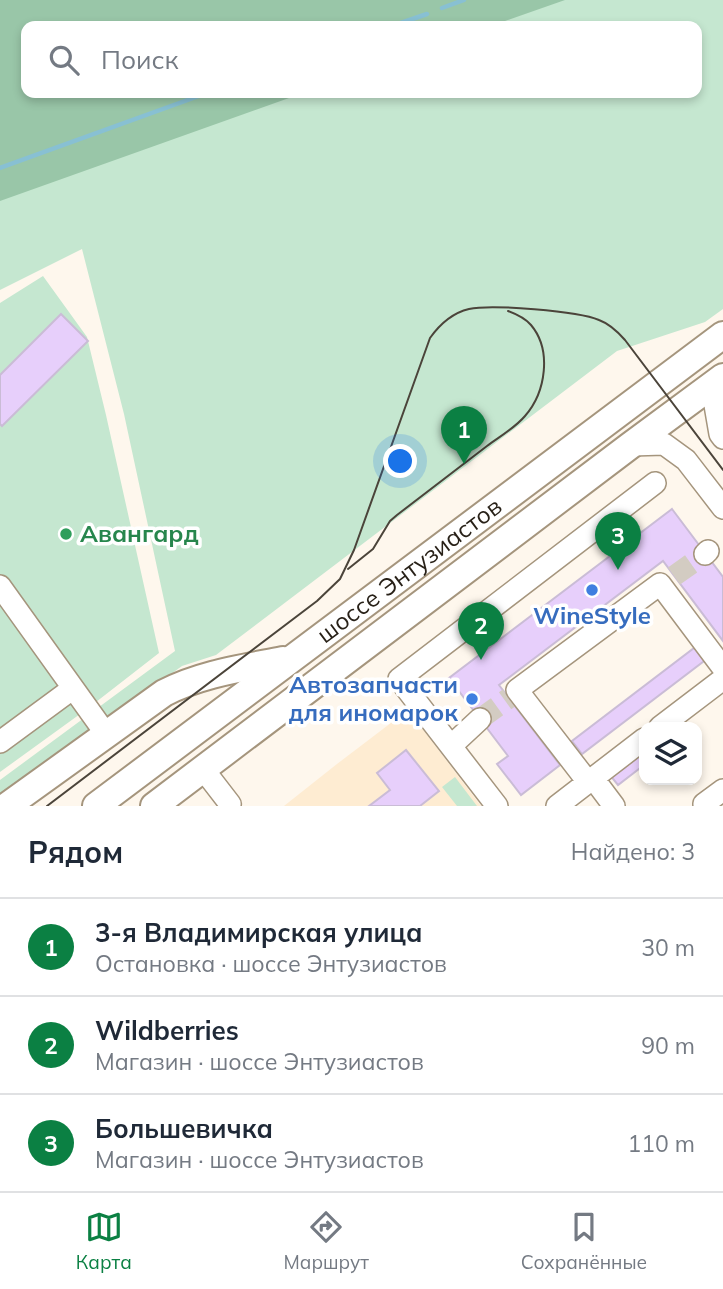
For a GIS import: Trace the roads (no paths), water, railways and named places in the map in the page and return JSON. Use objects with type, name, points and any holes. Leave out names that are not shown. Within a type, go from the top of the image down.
[{"type":"main road","name":"шоссе Энтузиастов","points":[[96,806],[723,335]]},
{"type":"main road","name":"шоссе Энтузиастов","points":[[154,806],[631,445],[723,380]]},
{"type":"main road","points":[[7,806],[164,692],[180,684],[221,673],[292,658]]},
{"type":"street","points":[[723,380],[715,405],[723,438]]},
{"type":"street","points":[[631,445],[664,444],[686,460],[723,508]]},
{"type":"street","points":[[497,806],[399,679],[655,483]]},
{"type":"street","points":[[614,806],[513,694],[667,580],[723,668]]},
{"type":"street","points":[[0,586],[106,734]]},
{"type":"street","points":[[667,722],[723,679]]},
{"type":"street","points":[[0,742],[72,689]]},
{"type":"street","points":[[451,746],[480,719]]},
{"type":"street","points":[[557,806],[639,743]]},
{"type":"street","points":[[203,769],[229,806]]},
{"type":"street","points":[[704,804],[723,790]]},
{"type":"waterway","points":[[442,8],[464,0]]},
{"type":"waterway","points":[[407,21],[427,14]]},
{"type":"waterway","points":[[0,168],[193,98]]},
{"type":"tunnel","points":[[674,576],[705,554]]},
{"type":"tunnel","points":[[480,719],[509,698]]},
{"type":"tram line","points":[[47,806],[317,601],[340,579],[354,550],[430,338],[442,324],[457,313],[469,309],[496,307],[534,309],[588,317],[607,324],[625,340],[723,470]]},
{"type":"tram line","points":[[348,569],[373,549],[390,521],[512,428],[532,406],[542,383],[542,346],[531,325],[508,311]]},
{"type":"place","name":"3-я Владимирская улица","points":[[464,464]]},
{"type":"place","name":"Авангард","points":[[66,534]]},
{"type":"place","name":"Большевичка","points":[[618,570]]},
{"type":"place","name":"WineStyle","points":[[592,590]]},
{"type":"place","name":"Wildberries","points":[[481,660]]},
{"type":"place","name":"Автозапчасти для иномарок","points":[[472,699]]}]
